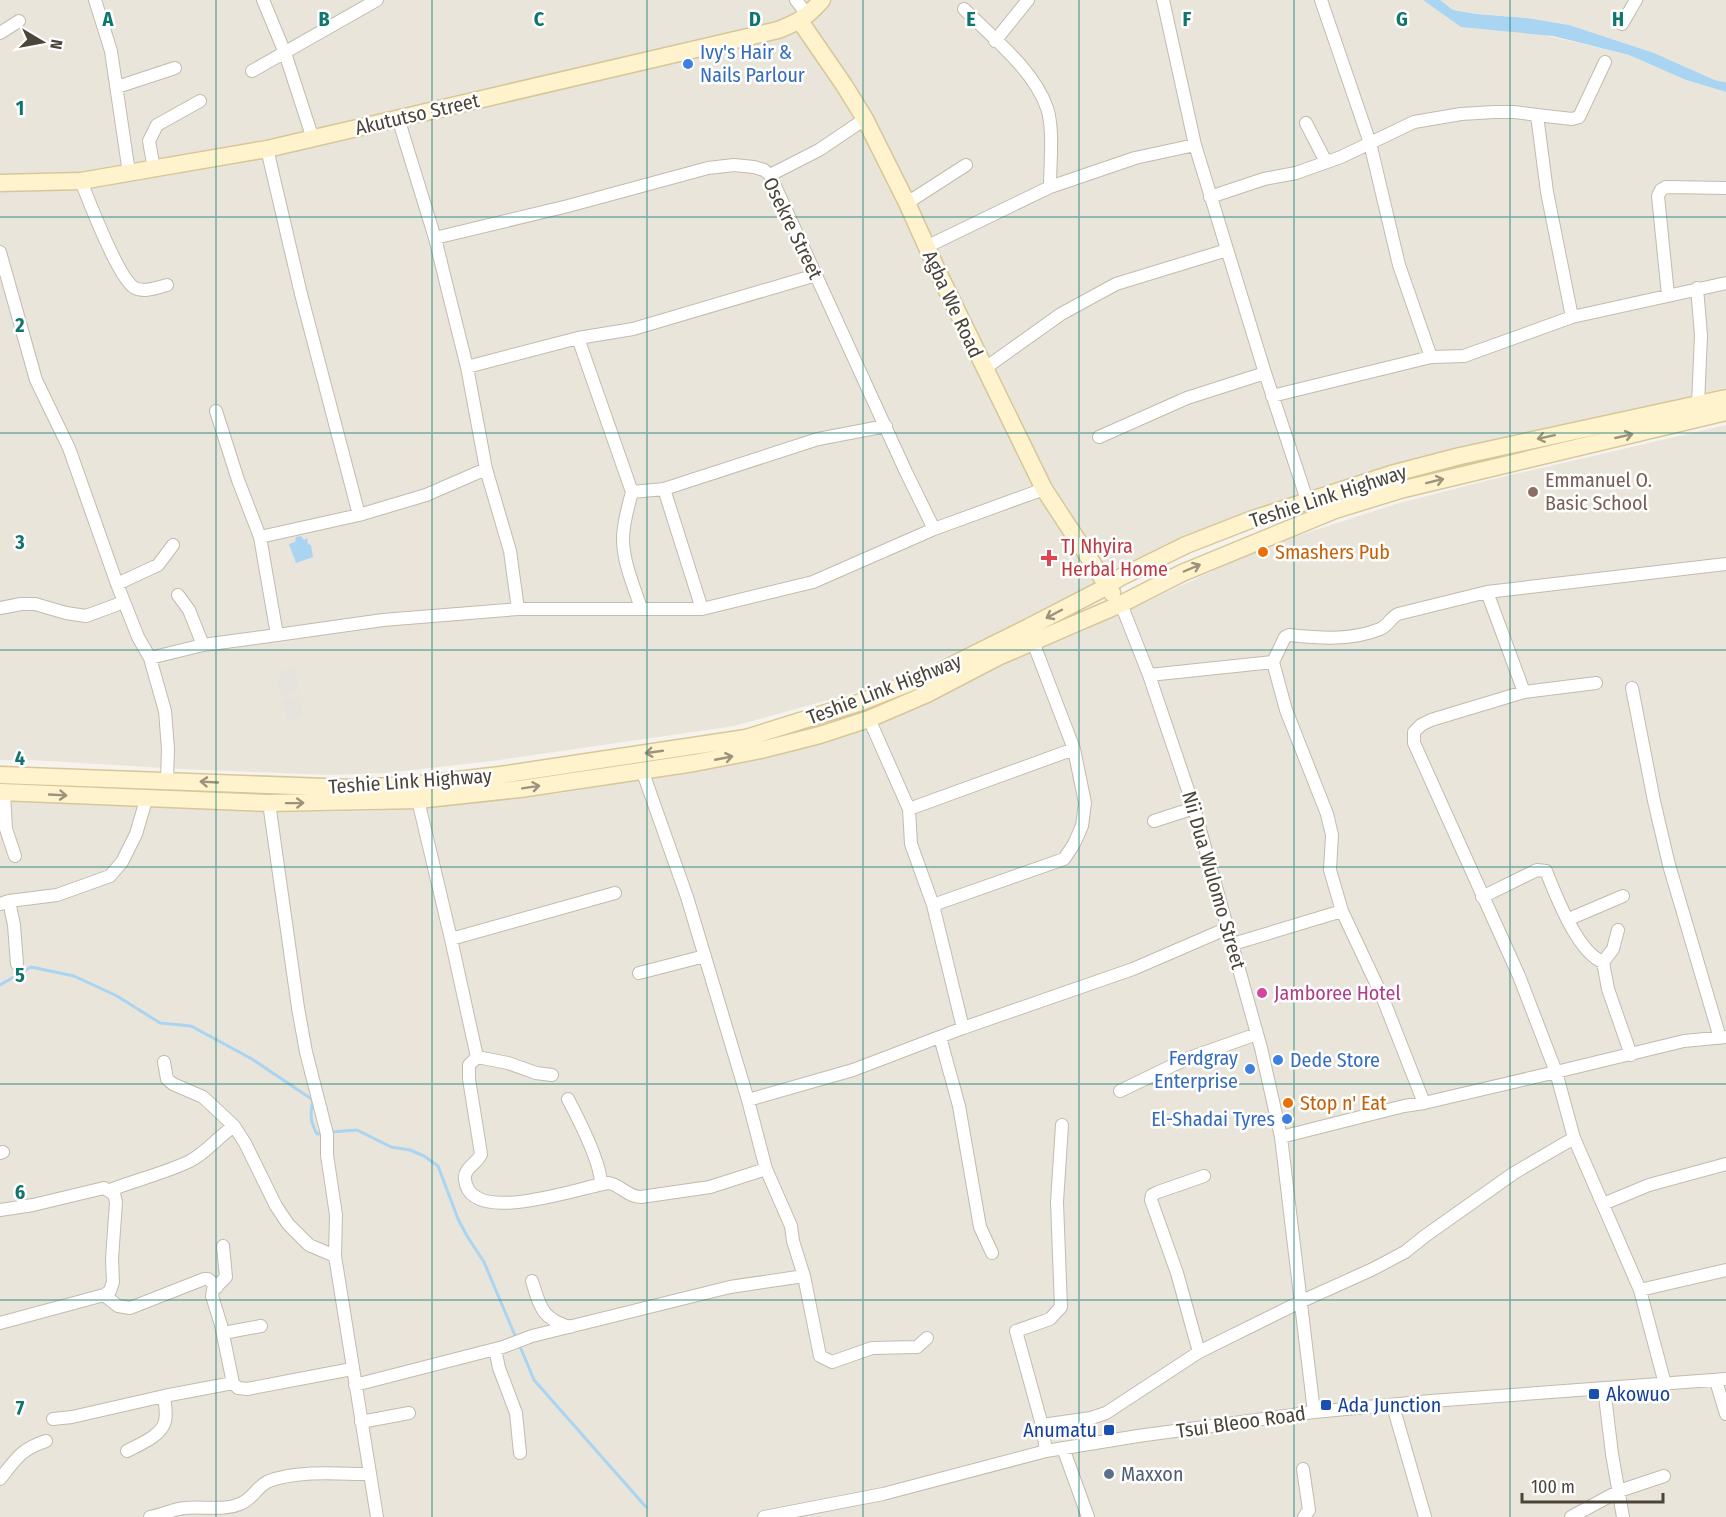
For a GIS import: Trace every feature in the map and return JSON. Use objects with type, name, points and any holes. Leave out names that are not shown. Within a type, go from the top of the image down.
[{"type":"main road","name":"Akututso Street","points":[[0,183],[81,181],[313,139],[778,30],[803,19],[822,0]]},
{"type":"main road","name":"Agba We Road","points":[[803,19],[865,119],[1044,489],[1106,587],[1121,604]]},
{"type":"main road","name":"Teshie Link Highway","points":[[0,775],[352,788],[500,775],[746,738],[861,702],[940,671],[1186,545],[1250,519],[1307,500],[1460,456],[1726,398]]},
{"type":"main road","name":"Teshie Link Highway","points":[[2,793],[269,803],[418,800],[520,789],[694,764],[760,750],[820,735],[868,719],[927,694],[1033,642],[1121,604],[1199,565],[1335,510],[1400,490],[1726,412]]},
{"type":"street","points":[[95,0],[111,51],[129,173]]},
{"type":"street","points":[[263,0],[285,53],[313,139]]},
{"type":"street","points":[[252,71],[377,0]]},
{"type":"street","points":[[796,0],[803,19]]},
{"type":"street","points":[[995,41],[1028,0]]},
{"type":"street","points":[[1163,0],[1195,145],[1272,396],[1307,500]]},
{"type":"street","points":[[1321,0],[1370,143],[1399,265],[1431,357]]},
{"type":"street","points":[[1622,24],[1636,0]]},
{"type":"street","points":[[964,9],[1032,78],[1047,108],[1050,129],[1050,187]]},
{"type":"street","points":[[0,33],[19,21]]},
{"type":"street","points":[[1210,196],[1264,179],[1296,173],[1370,143],[1414,122],[1494,112],[1579,117],[1605,62]]},
{"type":"street","points":[[117,87],[174,68]]},
{"type":"street","points":[[154,169],[149,141],[157,125],[200,101]]},
{"type":"street","points":[[1537,115],[1546,192],[1572,317]]},
{"type":"street","points":[[398,118],[435,238],[467,367],[486,469],[510,551],[518,609]]},
{"type":"street","points":[[770,175],[819,150],[865,119]]},
{"type":"street","points":[[1306,123],[1326,162]]},
{"type":"street","points":[[926,247],[1050,187],[1135,158],[1195,145]]},
{"type":"street","points":[[267,149],[301,294],[359,515]]},
{"type":"street","name":"Osekre Street","points":[[435,238],[568,206],[708,168],[734,165],[754,167],[770,175],[934,529]]},
{"type":"street","points":[[907,202],[966,165]]},
{"type":"street","points":[[81,181],[118,267],[127,280],[135,288],[145,290],[167,285]]},
{"type":"street","points":[[1668,295],[1658,196],[1661,190],[1666,187],[1726,188]]},
{"type":"street","points":[[984,369],[1061,314],[1116,284],[1227,250]]},
{"type":"street","points":[[0,252],[36,380],[69,448],[117,584],[150,658],[165,711],[168,749],[167,780]]},
{"type":"street","points":[[467,367],[578,338],[633,330],[816,275]]},
{"type":"street","points":[[1272,396],[1431,357],[1464,356],[1572,317],[1726,283]]},
{"type":"street","points":[[1697,288],[1701,335],[1698,405]]},
{"type":"street","points":[[578,338],[632,492],[623,540],[628,569],[640,609]]},
{"type":"street","points":[[1099,437],[1187,398],[1265,373]]},
{"type":"street","points":[[216,411],[238,480],[260,537],[277,635]]},
{"type":"street","points":[[632,492],[664,489],[818,439],[886,426]]},
{"type":"street","points":[[260,537],[359,515],[426,495],[486,469]]},
{"type":"street","points":[[664,489],[702,609]]},
{"type":"street","points":[[150,658],[203,645],[383,620],[518,609],[702,609],[813,582],[934,529],[1044,489]]},
{"type":"street","points":[[117,584],[158,565],[173,545]]},
{"type":"street","points":[[1424,1103],[1382,996],[1342,911],[1330,870],[1332,835],[1327,814],[1289,718],[1273,662],[1285,637],[1289,635],[1322,639],[1354,636],[1383,628],[1392,617],[1398,615],[1487,592],[1726,564]]},
{"type":"street","points":[[1487,592],[1524,692]]},
{"type":"street","points":[[178,595],[189,610],[203,645]]},
{"type":"street","points":[[0,608],[35,604],[86,616],[124,602]]},
{"type":"street","name":"Nii Dua Wulomo Street","points":[[1121,604],[1149,675],[1194,808],[1257,1034],[1281,1137],[1314,1412]]},
{"type":"street","points":[[933,905],[1064,859],[1082,826],[1084,803],[1074,749],[1033,642]]},
{"type":"street","points":[[1149,675],[1273,662]]},
{"type":"street","points":[[1596,683],[1524,692],[1431,720],[1414,732],[1414,743],[1519,976],[1556,1072],[1574,1138],[1640,1290],[1665,1384]]},
{"type":"street","points":[[1281,1137],[1684,1041],[1723,1037],[1669,865],[1632,688]]},
{"type":"street","points":[[868,719],[909,808],[911,844],[933,905],[963,1028]]},
{"type":"street","points":[[909,808],[1074,749]]},
{"type":"street","points":[[642,770],[687,897],[748,1100],[766,1169],[786,1213],[804,1276],[820,1356],[832,1362],[878,1347],[917,1347],[927,1338]]},
{"type":"street","points":[[2,793],[6,829],[15,856]]},
{"type":"street","points":[[17,964],[14,925],[4,902],[57,895],[110,876],[122,862],[136,834],[146,800]]},
{"type":"street","points":[[418,800],[452,939],[477,1057]]},
{"type":"street","points":[[269,803],[298,1008],[306,1052],[327,1134],[327,1155],[336,1215],[335,1256],[377,1517]]},
{"type":"street","points":[[1154,821],[1194,808]]},
{"type":"street","points":[[1482,897],[1537,870],[1546,871],[1557,900],[1584,949],[1603,962]]},
{"type":"street","points":[[452,939],[615,893]]},
{"type":"street","points":[[1569,919],[1623,896]]},
{"type":"street","points":[[1233,944],[1342,911]]},
{"type":"street","points":[[748,1100],[853,1070],[963,1028],[1133,969],[1228,928]]},
{"type":"street","points":[[1618,930],[1613,949],[1603,962],[1608,988],[1631,1055]]},
{"type":"street","points":[[639,973],[705,956]]},
{"type":"street","points":[[1120,1092],[1186,1059],[1257,1034]]},
{"type":"street","points":[[940,1037],[959,1106],[980,1227],[992,1253]]},
{"type":"street","points":[[477,1057],[552,1075]]},
{"type":"street","points":[[477,1057],[470,1065],[469,1079],[481,1154],[464,1179],[476,1198],[503,1202],[529,1202],[601,1184],[618,1185],[629,1195],[641,1197],[710,1187],[766,1169]]},
{"type":"street","points":[[164,1062],[167,1078],[173,1084],[203,1097],[234,1126],[276,1206],[288,1224],[309,1245],[335,1256]]},
{"type":"street","points":[[568,1099],[584,1129],[601,1175],[601,1184]]},
{"type":"street","points":[[1046,1451],[1042,1425],[1016,1331],[1050,1318],[1061,1307],[1057,1202],[1062,1125]]},
{"type":"street","points":[[110,1190],[189,1162],[211,1147],[216,1139],[234,1126]]},
{"type":"street","points":[[1042,1425],[1091,1418],[1106,1413],[1199,1352],[1405,1252],[1514,1173],[1574,1138]]},
{"type":"street","points":[[1603,1204],[1649,1185],[1726,1164]]},
{"type":"street","points":[[1199,1352],[1177,1274],[1151,1200],[1152,1195],[1158,1192],[1204,1176]]},
{"type":"street","points":[[0,1210],[33,1205],[104,1188],[114,1194],[116,1202],[110,1291],[105,1295],[0,1323]]},
{"type":"street","points":[[223,1246],[226,1277],[212,1296],[223,1333],[233,1383],[238,1388],[247,1389],[352,1369]]},
{"type":"street","points":[[1640,1290],[1726,1270]]},
{"type":"street","points":[[355,1385],[499,1348],[532,1336],[730,1287],[804,1276]]},
{"type":"street","points":[[105,1295],[118,1306],[130,1308],[204,1279],[217,1287]]},
{"type":"street","points":[[532,1281],[539,1306],[547,1316],[555,1322],[570,1327]]},
{"type":"street","points":[[223,1333],[261,1326]]},
{"type":"street","points":[[499,1348],[499,1368],[516,1413],[520,1453]]},
{"type":"street","points":[[1721,1380],[1726,1414]]},
{"type":"street","name":"Tsui Bleoo Road","points":[[764,1517],[883,1494],[1046,1451],[1314,1412],[1721,1380]]},
{"type":"street","points":[[53,1419],[233,1383]]},
{"type":"street","points":[[1604,1388],[1623,1517]]},
{"type":"street","points":[[127,1451],[155,1435],[164,1425],[166,1419],[164,1396]]},
{"type":"street","points":[[1393,1406],[1425,1517]]},
{"type":"street","points":[[361,1422],[409,1413]]},
{"type":"street","points":[[0,1479],[28,1447],[46,1441]]},
{"type":"street","points":[[1063,1448],[1088,1517]]},
{"type":"street","points":[[1303,1468],[1309,1510],[1304,1517]]},
{"type":"street","points":[[150,1517],[169,1510],[225,1508],[241,1504],[252,1498],[267,1482],[300,1475],[370,1474]]},
{"type":"street","points":[[1571,1517],[1620,1491],[1664,1476]]},
{"type":"shaded area","points":[[0,0],[1423,0],[1439,10],[1629,55],[1686,80],[1726,92],[1726,388],[1518,435],[1369,474],[878,686],[734,726],[492,761],[386,773],[329,775],[0,760]]},
{"type":"shaded area","points":[[1440,0],[1726,0],[1726,85],[1654,53],[1569,25],[1453,10]]},
{"type":"shaded area","points":[[1726,425],[1726,1517],[0,1517],[0,797],[101,800],[300,812],[370,811],[519,795],[555,794],[603,786],[612,781],[912,708],[1014,659],[1076,634],[1243,557],[1288,539],[1396,504]]},
{"type":"shaded area","points":[[296,668],[298,692],[280,696],[277,679],[282,677],[280,671]]},
{"type":"shaded area","points":[[298,695],[303,717],[288,722],[282,701]]},
{"type":"water","points":[[1423,0],[1440,0],[1453,10],[1476,14],[1527,18],[1569,25],[1654,53],[1726,85],[1726,92],[1686,80],[1629,55],[1553,36],[1461,27]]},
{"type":"water","points":[[301,536],[304,540],[307,538],[308,544],[311,545],[313,557],[296,563],[289,544],[295,542],[296,537]]},
{"type":"waterway","points":[[1716,82],[1726,84]]},
{"type":"waterway","points":[[0,985],[31,967],[74,976],[117,996],[160,1023],[191,1026],[252,1059],[313,1100],[311,1113],[313,1125],[317,1134],[325,1134]]},
{"type":"waterway","points":[[331,1132],[357,1130],[391,1147],[410,1150],[424,1156],[438,1166],[458,1219],[484,1262],[516,1338]]},
{"type":"waterway","points":[[519,1344],[534,1380],[646,1507]]},
{"type":"place","name":"Ivy's Hair & Nails Parlour","points":[[688,64]]},
{"type":"place","name":"Emmanuel O. Basic School","points":[[1533,492]]},
{"type":"place","name":"Smashers Pub","points":[[1263,552]]},
{"type":"place","name":"TJ Nhyira Herbal Home","points":[[1049,558]]},
{"type":"place","name":"Jamboree Hotel","points":[[1262,993]]},
{"type":"place","name":"Dede Store","points":[[1278,1060]]},
{"type":"place","name":"Ferdgray Enterprise","points":[[1250,1069]]},
{"type":"place","name":"Stop n' Eat","points":[[1288,1103]]},
{"type":"place","name":"El-Shadai Tyres","points":[[1287,1119]]},
{"type":"place","name":"Akowuo","points":[[1594,1394]]},
{"type":"place","name":"Ada Junction","points":[[1326,1405]]},
{"type":"place","name":"Anumatu","points":[[1109,1430]]},
{"type":"place","name":"Maxxon","points":[[1109,1474]]}]
